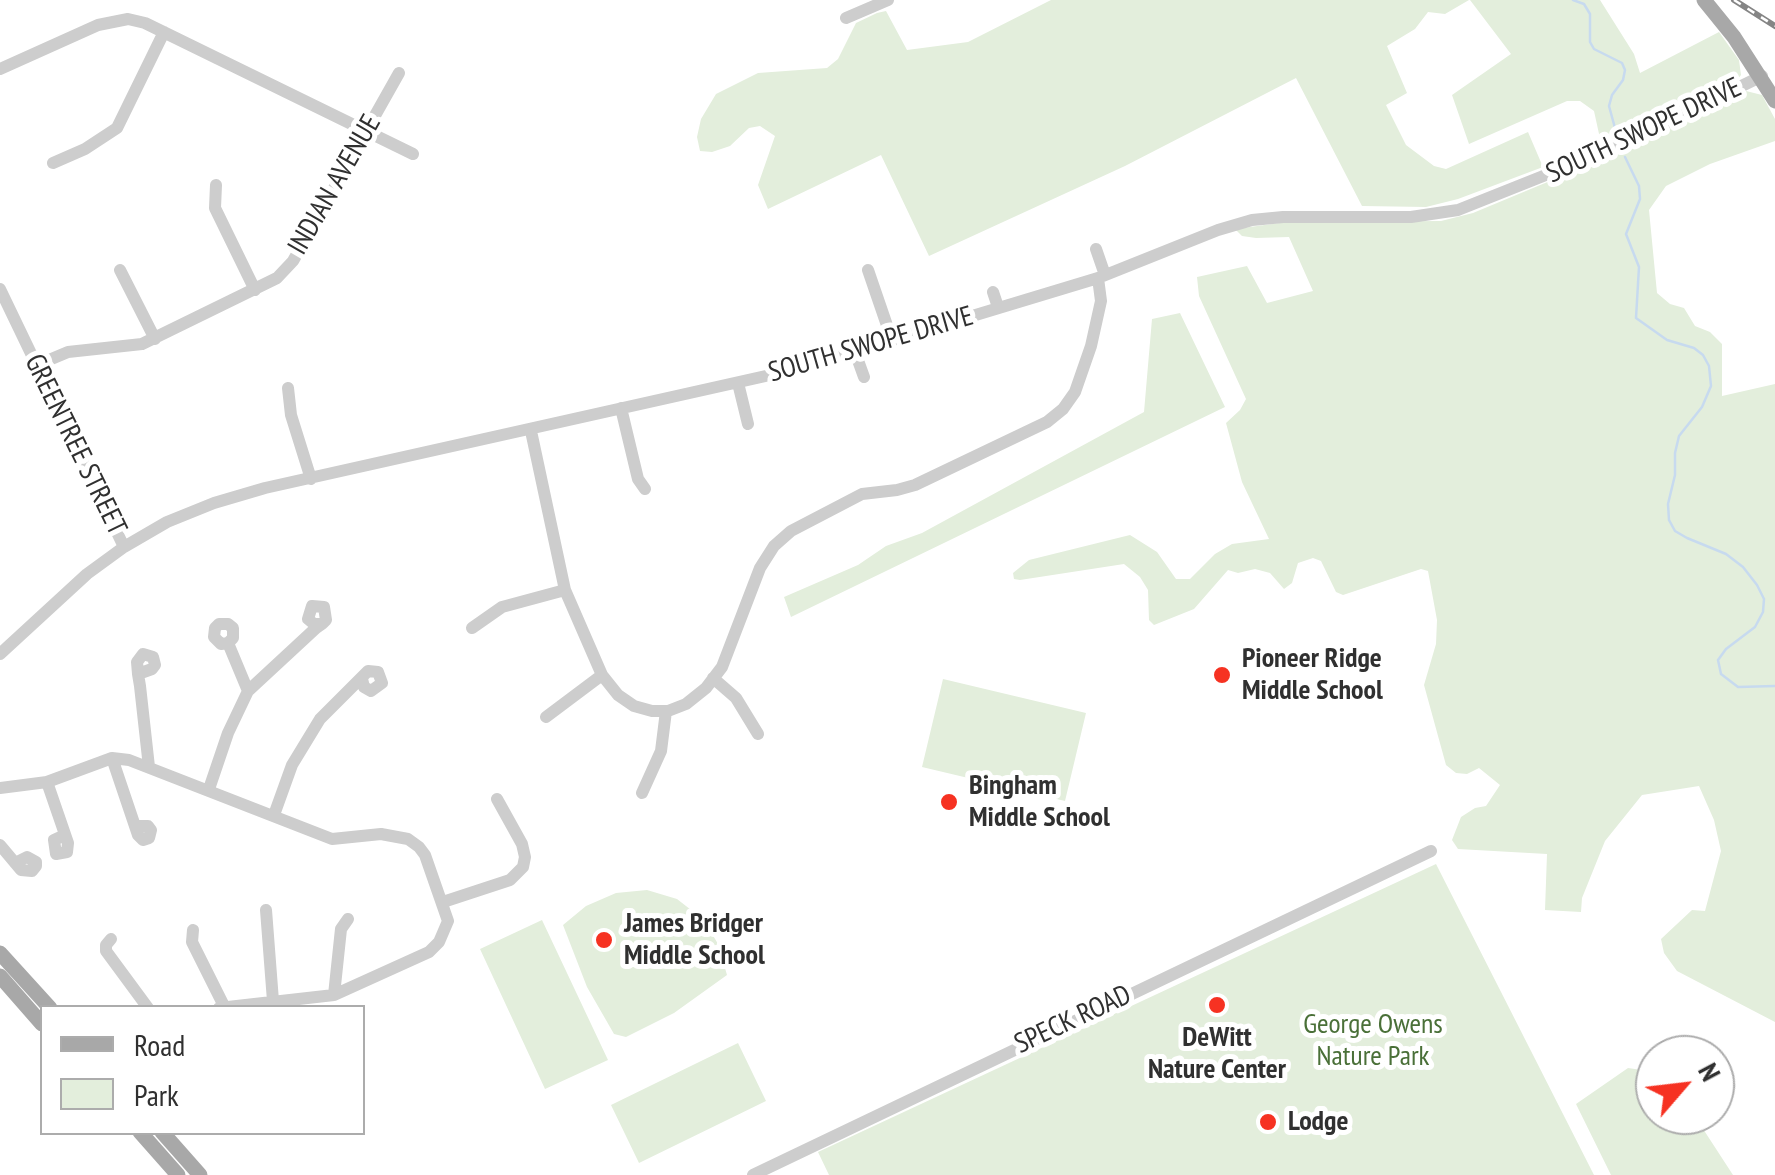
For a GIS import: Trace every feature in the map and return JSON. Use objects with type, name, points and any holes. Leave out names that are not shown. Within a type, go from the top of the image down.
[{"type":"main road","points":[[1704,0],[1762,76],[1775,100]]},
{"type":"main road","points":[[0,953],[47,1005]]},
{"type":"main road","points":[[0,976],[40,1022]]},
{"type":"main road","points":[[143,1135],[178,1175]]},
{"type":"main road","points":[[165,1135],[200,1175]]},
{"type":"street","points":[[846,18],[888,0]]},
{"type":"street","points":[[0,69],[70,36],[118,20],[144,23],[414,154]]},
{"type":"street","points":[[53,163],[85,149],[117,128],[164,32]]},
{"type":"street","name":"INDIAN AVENUE","points":[[37,365],[68,352],[127,348],[154,339],[277,278],[293,261],[398,73]]},
{"type":"street","name":"SOUTH SWOPE DRIVE","points":[[0,654],[87,574],[124,546],[167,522],[214,503],[738,383],[856,352],[1102,276],[1252,220],[1411,217],[1458,210],[1621,145],[1762,76]]},
{"type":"street","points":[[216,185],[215,208],[255,290]]},
{"type":"street","points":[[531,431],[564,590],[602,675],[618,695],[634,706],[652,711],[686,704],[713,678],[730,649],[760,568],[790,531],[862,494],[915,484],[1046,422],[1064,409],[1075,392],[1091,346],[1101,301],[1102,276],[1096,249]]},
{"type":"street","points":[[120,270],[154,339]]},
{"type":"street","points":[[868,270],[892,340]]},
{"type":"street","name":"GREENTREE STREET","points":[[0,289],[124,546]]},
{"type":"street","points":[[993,292],[998,307]]},
{"type":"street","points":[[856,352],[864,377]]},
{"type":"street","points":[[738,383],[748,424]]},
{"type":"street","points":[[288,388],[291,415],[310,479]]},
{"type":"street","points":[[621,408],[638,479],[645,489]]},
{"type":"street","points":[[472,628],[502,607],[564,590]]},
{"type":"street","points":[[209,789],[248,690],[322,624]]},
{"type":"street","points":[[228,643],[248,690]]},
{"type":"street","points":[[138,674],[149,767]]},
{"type":"street","points":[[546,717],[602,675]]},
{"type":"street","points":[[274,815],[305,742],[333,704],[362,678]]},
{"type":"street","points":[[713,678],[736,698],[758,734]]},
{"type":"street","points":[[642,793],[661,751],[666,710]]},
{"type":"street","points":[[112,758],[135,826]]},
{"type":"street","points":[[0,788],[47,782],[112,758],[209,789],[332,840],[381,834],[408,839],[425,855],[448,921],[429,952],[334,995],[239,1005]]},
{"type":"street","points":[[47,782],[65,835]]},
{"type":"street","points":[[443,902],[510,880],[523,867],[526,857],[522,844],[497,799]]},
{"type":"street","points":[[0,845],[15,863]]},
{"type":"street","name":"SPECK ROAD","points":[[753,1175],[773,1171],[1432,851]]},
{"type":"street","points":[[266,910],[273,1001]]},
{"type":"street","points":[[334,995],[341,929],[348,919]]},
{"type":"street","points":[[193,930],[192,942],[221,1005]]},
{"type":"street","points":[[111,939],[106,952],[146,1005]]},
{"type":"green space","points":[[1051,0],[1469,0],[1445,14],[1428,12],[1415,29],[1387,46],[1407,93],[1386,105],[1406,145],[1434,166],[1446,169],[1528,132],[1543,167],[1426,207],[1362,206],[1296,78],[1125,166],[929,256],[881,155],[768,209],[758,185],[775,136],[760,126],[749,128],[730,146],[700,151],[697,137],[701,119],[716,94],[758,73],[827,68],[838,59],[856,23],[877,13],[886,11],[907,50],[968,42]]},
{"type":"green space","points":[[1470,0],[1600,0],[1634,54],[1640,73],[1719,32],[1739,60],[1741,75],[1601,143],[1594,111],[1580,101],[1567,101],[1469,144],[1452,95],[1511,54]]},
{"type":"green space","points":[[1746,91],[1762,95],[1775,119],[1775,141],[1710,164],[1666,186],[1649,210],[1657,293],[1670,304],[1684,308],[1695,326],[1710,332],[1722,344],[1722,396],[1775,384],[1775,1022],[1677,971],[1664,953],[1661,939],[1692,910],[1705,911],[1721,851],[1714,820],[1699,786],[1642,795],[1605,841],[1582,898],[1581,912],[1545,910],[1547,854],[1458,849],[1452,840],[1461,817],[1486,806],[1500,785],[1479,768],[1467,774],[1456,773],[1446,765],[1424,685],[1436,644],[1437,620],[1428,571],[1421,569],[1343,595],[1336,592],[1321,561],[1313,558],[1298,563],[1292,583],[1284,589],[1270,573],[1228,570],[1194,609],[1154,625],[1149,620],[1148,590],[1124,564],[1020,580],[1014,579],[1013,573],[1029,560],[1130,535],[1157,552],[1176,579],[1190,579],[1215,554],[1232,544],[1269,539],[1242,482],[1226,423],[1246,399],[1199,296],[1197,277],[1247,266],[1267,303],[1313,291],[1289,237],[1242,236],[1235,229],[1287,222],[1441,221],[1473,213],[1610,156]]},
{"type":"green space","points":[[1180,313],[1225,407],[791,617],[784,597],[858,565],[886,546],[922,533],[1144,412],[1152,319]]},
{"type":"green space","points":[[943,679],[1086,713],[1065,801],[922,767]]},
{"type":"green space","name":"George Owens Nature Park","points":[[1436,864],[1594,1175],[829,1175],[818,1152]]},
{"type":"green space","points":[[647,890],[677,899],[704,920],[718,944],[727,975],[674,1013],[626,1037],[614,1034],[587,987],[563,925],[586,906],[616,893]]},
{"type":"green space","points":[[542,920],[608,1060],[545,1089],[480,949]]},
{"type":"green space","points":[[738,1043],[766,1101],[639,1163],[611,1105]]},
{"type":"green space","points":[[1628,1068],[1635,1069],[1635,1135],[1707,1135],[1733,1175],[1611,1175],[1576,1104]]},
{"type":"waterway","points":[[1573,0],[1584,4],[1590,14],[1590,42],[1594,49],[1622,63],[1625,70],[1609,106],[1615,128]]},
{"type":"waterway","points":[[1625,157],[1639,186],[1640,199],[1626,234],[1639,267],[1636,318],[1667,340],[1694,348],[1709,366],[1711,386],[1702,407],[1679,436],[1669,520],[1675,531],[1726,554],[1757,585],[1764,599],[1763,612],[1755,627],[1718,660],[1721,674],[1738,687],[1775,686]]},
{"type":"railway","points":[[1734,0],[1775,26]]},
{"type":"place","name":"Pioneer Ridge Middle School","points":[[1222,675]]},
{"type":"place","name":"Bingham Middle School","points":[[949,802]]},
{"type":"place","name":"James Bridger Middle School","points":[[604,940]]},
{"type":"place","name":"DeWitt Nature Center","points":[[1217,1005]]},
{"type":"place","name":"Lodge","points":[[1268,1122]]}]
